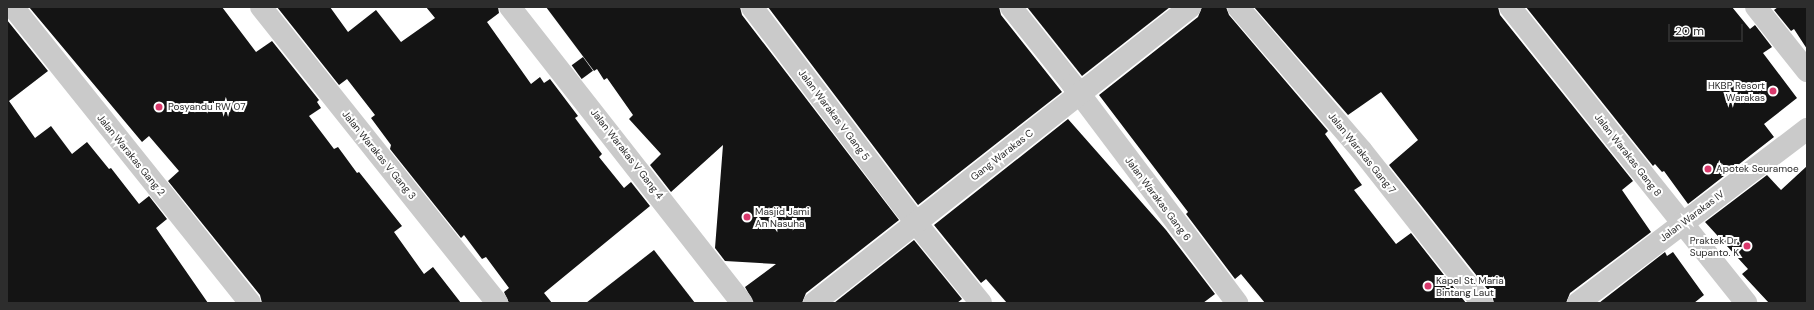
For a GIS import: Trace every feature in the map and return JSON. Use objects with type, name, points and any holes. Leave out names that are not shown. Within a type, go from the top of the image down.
[{"type":"street","name":"Jalan Warakas Gang 2","points":[[13,7],[250,303]]},
{"type":"street","name":"Jalan Warakas V Gang 3","points":[[260,7],[497,303]]},
{"type":"street","name":"Jalan Warakas V Gang 4","points":[[510,7],[742,303]]},
{"type":"street","name":"Jalan Warakas V Gang 5","points":[[752,7],[916,222],[981,303]]},
{"type":"street","name":"Jalan Warakas Gang 6","points":[[1011,7],[1080,95],[1237,303]]},
{"type":"street","name":"Gang Warakas C","points":[[814,303],[1190,7]]},
{"type":"street","name":"Jalan Warakas Gang 7","points":[[1238,7],[1362,150],[1482,303]]},
{"type":"street","name":"Jalan Warakas Gang 8","points":[[1510,7],[1746,303]]},
{"type":"street","points":[[1756,7],[1807,71]]},
{"type":"street","name":"Jalan Warakas IV","points":[[1578,303],[1807,129]]},
{"type":"building","points":[[29,7],[222,7],[256,52],[272,41],[319,100],[317,102],[321,108],[309,116],[334,149],[338,147],[357,173],[359,172],[402,226],[394,232],[424,274],[433,267],[461,303],[262,303],[260,295],[168,181],[179,171],[149,136],[142,142]]},
{"type":"building","points":[[277,7],[330,7],[348,32],[376,10],[401,42],[435,18],[426,7],[498,7],[499,13],[487,22],[531,84],[540,77],[544,83],[550,79],[578,116],[575,118],[602,154],[599,157],[624,188],[631,182],[650,206],[544,293],[552,303],[509,303],[504,292],[509,288],[486,257],[482,259],[464,235],[461,238],[390,149],[391,145],[371,118],[375,115],[347,79],[339,85]]},
{"type":"building","points":[[546,7],[740,7],[742,15],[899,220],[806,293],[802,303],[754,303],[745,287],[776,264],[725,261],[715,248],[723,145],[671,192],[650,165],[661,154],[629,119],[633,115],[607,78],[604,80],[597,69],[594,71]]},
{"type":"building","points":[[768,7],[999,7],[1001,15],[1062,92],[918,205]]},
{"type":"building","points":[[1027,7],[1170,7],[1082,76]]},
{"type":"building","points":[[1202,7],[1226,7],[1229,15],[1328,131],[1325,134],[1362,185],[1354,190],[1396,244],[1411,233],[1466,303],[1265,303],[1241,274],[1235,279],[1186,214],[1188,212],[1099,95],[1198,17]]},
{"type":"building","points":[[1254,7],[1498,7],[1500,15],[1633,181],[1622,190],[1651,232],[1570,293],[1566,303],[1494,303],[1492,295],[1389,165],[1418,140],[1381,92],[1348,115]]},
{"type":"building","points":[[1526,7],[1732,7],[1750,29],[1755,25],[1772,47],[1763,53],[1797,98],[1764,124],[1774,137],[1688,204],[1664,171],[1662,172],[1655,164],[1653,166]]},
{"type":"building","points":[[1778,7],[1807,7],[1807,49],[1794,29],[1791,31],[1774,10]]},
{"type":"building","points":[[7,20],[48,71],[9,101],[35,138],[51,126],[72,154],[87,142],[109,169],[111,168],[139,204],[149,196],[167,219],[156,228],[208,303],[7,303]]},
{"type":"building","points":[[583,57],[593,71],[582,79],[572,65]]},
{"type":"building","points":[[1068,119],[1166,230],[1215,294],[1203,303],[1007,303],[986,279],[981,283],[934,225]]},
{"type":"building","points":[[1807,166],[1807,303],[1769,303],[1742,274],[1748,269],[1705,222],[1767,175],[1781,190]]},
{"type":"building","points":[[914,240],[962,299],[957,303],[834,303]]},
{"type":"building","points":[[654,250],[695,303],[586,303]]},
{"type":"building","points":[[1665,252],[1667,256],[1673,252],[1704,295],[1694,303],[1599,303]]},
{"type":"place","name":"HKBP Resort Warakas","points":[[1773,91]]},
{"type":"place","name":"Posyandu RW 07","points":[[159,107]]},
{"type":"place","name":"Apotek Seuramoe","points":[[1708,169]]},
{"type":"place","name":"Masjid Jami An Nasuha","points":[[747,217]]},
{"type":"place","name":"Praktek Dr. Supanto. K","points":[[1747,246]]},
{"type":"place","name":"Kapel St. Maria Bintang Laut","points":[[1428,286]]}]
